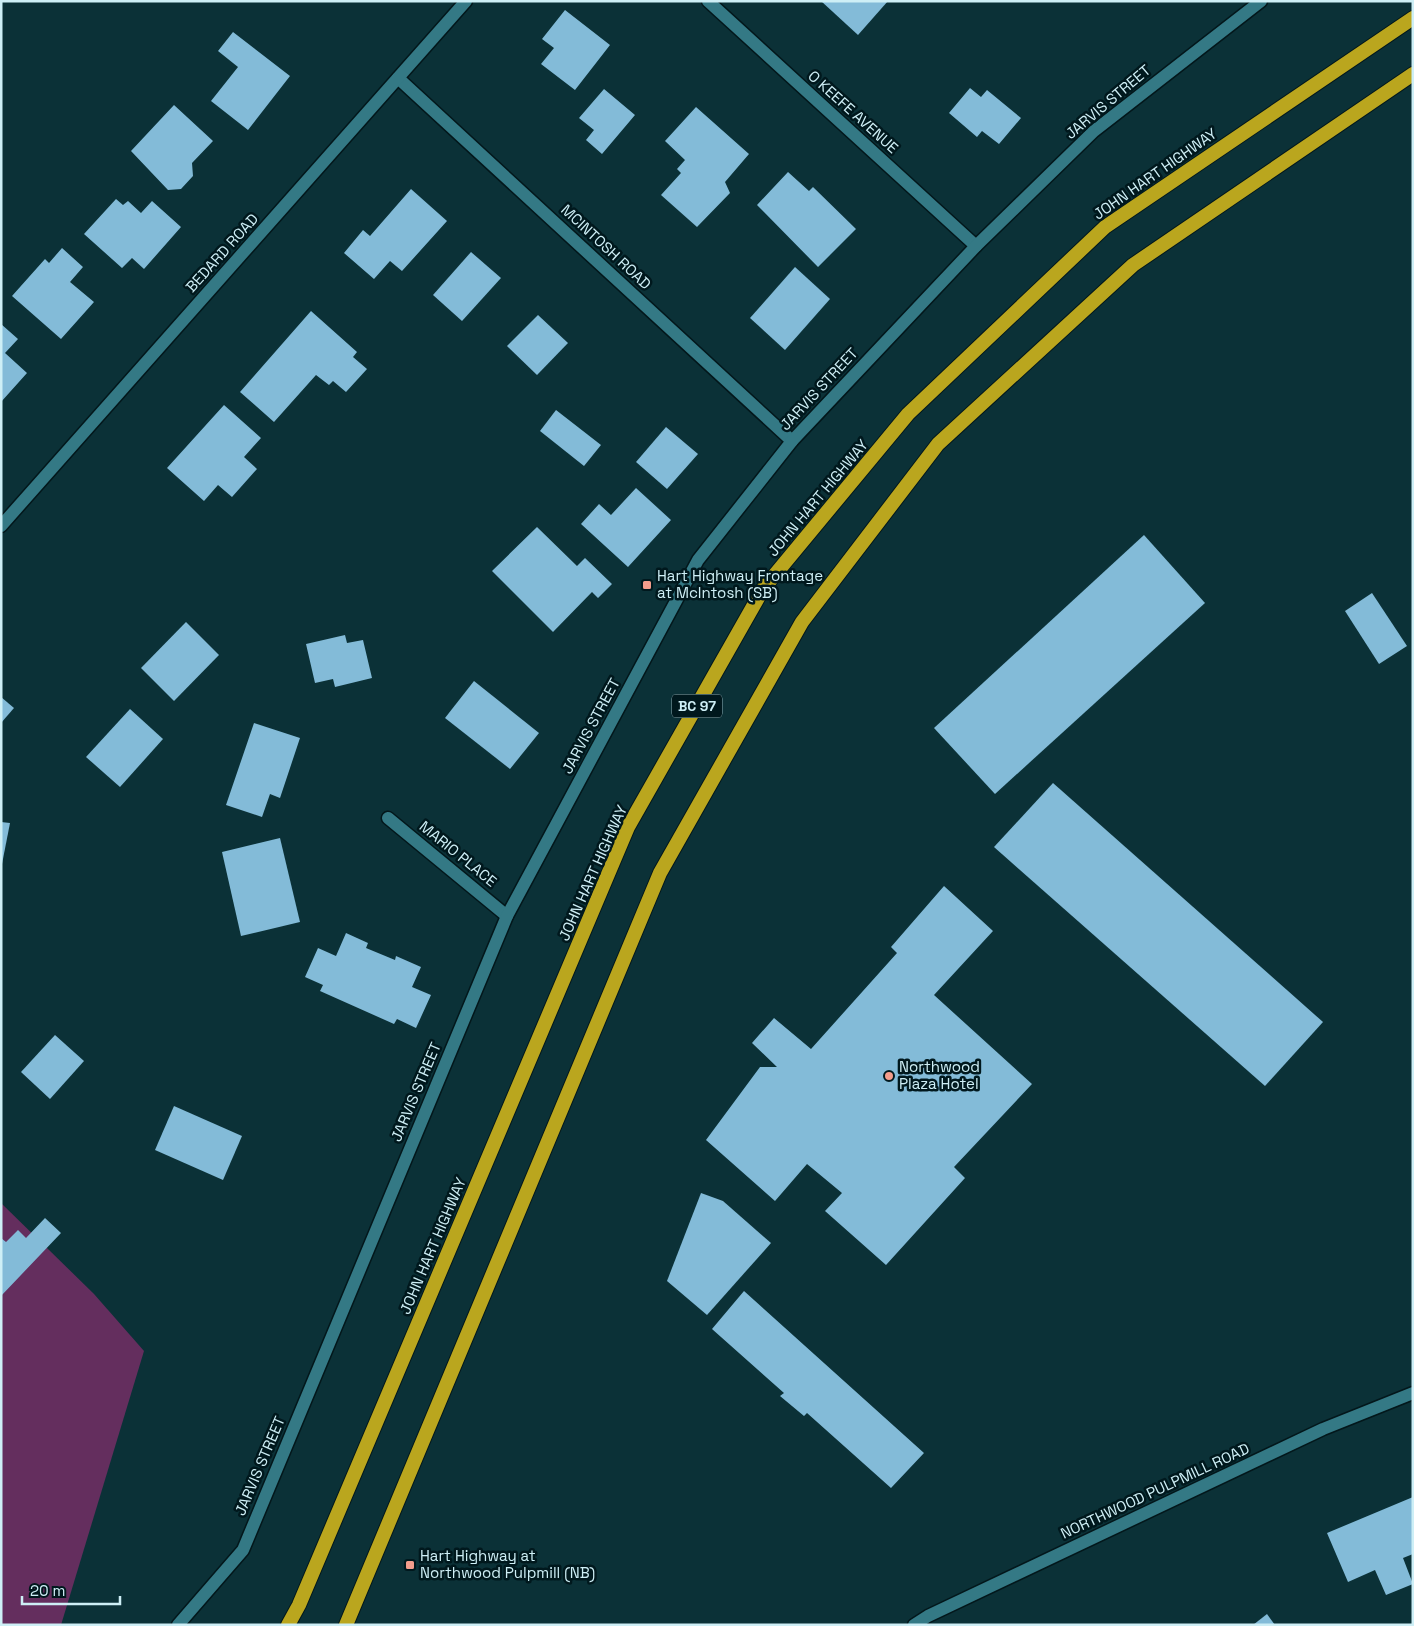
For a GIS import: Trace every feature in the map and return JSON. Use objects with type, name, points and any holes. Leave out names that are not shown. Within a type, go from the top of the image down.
[{"type":"highway","name":"JOHN HART HIGHWAY","points":[[288,1625],[299,1604],[628,827],[763,589],[908,414],[1105,227],[1413,18]]},
{"type":"highway","name":"BC 97","points":[[346,1625],[660,873],[802,622],[938,444],[1134,265],[1413,74]]},
{"type":"street","name":"BEDARD ROAD","points":[[1,526],[466,1]]},
{"type":"street","name":"O KEEFE AVENUE","points":[[708,1],[976,246]]},
{"type":"street","name":"JARVIS STREET","points":[[178,1625],[243,1550],[507,916],[698,560],[792,441],[976,246],[1094,131],[1261,1]]},
{"type":"street","name":"MCINTOSH ROAD","points":[[398,78],[792,441]]},
{"type":"street","name":"MARIO PLACE","points":[[388,818],[507,916]]},
{"type":"street","name":"NORTHWOOD PULPMILL ROAD","points":[[914,1625],[936,1612],[1323,1429],[1413,1393]]},
{"type":"shaded area","points":[[1,1203],[94,1294],[144,1351],[61,1625],[1,1625]]},
{"type":"building","points":[[821,1],[888,1],[858,35]]},
{"type":"building","points":[[565,10],[610,45],[575,90],[541,64],[554,48],[542,39]]},
{"type":"building","points":[[233,32],[290,76],[248,130],[211,101],[238,67],[218,51]]},
{"type":"building","points":[[970,88],[981,97],[987,90],[1021,118],[999,144],[982,131],[977,137],[949,113]]},
{"type":"building","points":[[604,89],[635,115],[602,154],[586,140],[594,130],[579,118]]},
{"type":"building","points":[[174,105],[213,141],[192,163],[193,176],[181,189],[168,190],[131,151]]},
{"type":"building","points":[[696,107],[749,154],[725,182],[730,193],[697,227],[661,195],[681,173],[677,169],[685,160],[665,141]]},
{"type":"building","points":[[788,172],[809,191],[813,187],[856,229],[818,267],[757,205]]},
{"type":"building","points":[[411,189],[447,221],[402,271],[390,261],[374,279],[344,253],[363,230],[370,236]]},
{"type":"building","points":[[116,199],[123,205],[128,201],[141,213],[152,201],[181,227],[144,269],[132,258],[122,268],[84,234]]},
{"type":"building","points":[[62,248],[83,267],[70,282],[94,302],[61,339],[12,296],[45,259],[49,263]]},
{"type":"building","points":[[471,252],[501,278],[462,321],[433,295]]},
{"type":"building","points":[[795,267],[830,299],[785,350],[750,318]]},
{"type":"building","points":[[311,311],[357,352],[353,357],[367,369],[346,392],[333,381],[329,385],[316,375],[274,422],[240,392]]},
{"type":"building","points":[[538,315],[568,343],[537,375],[507,346]]},
{"type":"building","points":[[1,324],[18,339],[5,353],[27,373],[1,402]]},
{"type":"building","points":[[224,405],[261,438],[244,457],[257,469],[232,497],[218,485],[204,501],[167,468]]},
{"type":"building","points":[[556,410],[601,445],[584,466],[540,431]]},
{"type":"building","points":[[666,427],[698,454],[667,489],[636,462]]},
{"type":"building","points":[[636,488],[671,520],[628,567],[581,524],[599,504],[611,515]]},
{"type":"building","points":[[537,527],[577,566],[585,558],[612,584],[598,598],[592,592],[553,632],[492,571]]},
{"type":"building","points":[[1144,535],[1205,603],[995,794],[934,728]]},
{"type":"building","points":[[1372,593],[1407,646],[1379,664],[1345,611]]},
{"type":"building","points":[[186,622],[219,655],[174,701],[141,668]]},
{"type":"building","points":[[345,635],[347,643],[363,640],[372,678],[335,687],[333,679],[315,683],[306,644]]},
{"type":"building","points":[[474,681],[539,733],[510,769],[445,718]]},
{"type":"building","points":[[1,697],[14,708],[1,723]]},
{"type":"building","points":[[130,709],[163,739],[120,787],[86,757]]},
{"type":"building","points":[[254,723],[300,738],[280,798],[270,794],[262,817],[226,805]]},
{"type":"building","points":[[1053,783],[1323,1022],[1265,1086],[994,847]]},
{"type":"building","points":[[1,822],[10,823],[2,864],[1,864]]},
{"type":"building","points":[[280,838],[300,922],[241,936],[222,852]]},
{"type":"building","name":"Northwood Plaza Hotel","points":[[944,886],[993,931],[934,995],[1032,1084],[954,1167],[965,1178],[886,1265],[825,1211],[842,1193],[807,1164],[775,1201],[706,1140],[760,1067],[777,1067],[752,1043],[774,1018],[811,1049],[897,953],[891,947]]},
{"type":"building","points":[[346,933],[368,943],[366,948],[395,960],[396,956],[421,967],[412,987],[431,995],[416,1028],[397,1019],[394,1024],[320,991],[323,985],[305,977],[318,948],[336,956]]},
{"type":"building","points":[[55,1035],[84,1061],[50,1099],[21,1072]]},
{"type":"building","points":[[174,1106],[242,1136],[223,1180],[155,1150]]},
{"type":"building","points":[[701,1193],[723,1201],[771,1243],[707,1315],[667,1281]]},
{"type":"building","points":[[45,1218],[61,1233],[1,1296],[1,1238],[6,1242],[18,1230],[26,1238]]},
{"type":"building","points":[[744,1291],[924,1453],[891,1488],[807,1413],[804,1416],[780,1396],[784,1393],[712,1329]]},
{"type":"building","points":[[1413,1497],[1413,1554],[1403,1558],[1413,1584],[1386,1595],[1375,1570],[1348,1582],[1327,1533]]},
{"type":"building","points":[[1267,1614],[1275,1625],[1253,1625]]},
{"type":"place","name":"Hart Highway Frontage at McIntosh (SB)","points":[[647,585]]},
{"type":"place","name":"Northwood Plaza Hotel","points":[[889,1076]]},
{"type":"place","name":"Hart Highway at Northwood Pulpmill (NB)","points":[[410,1565]]}]
